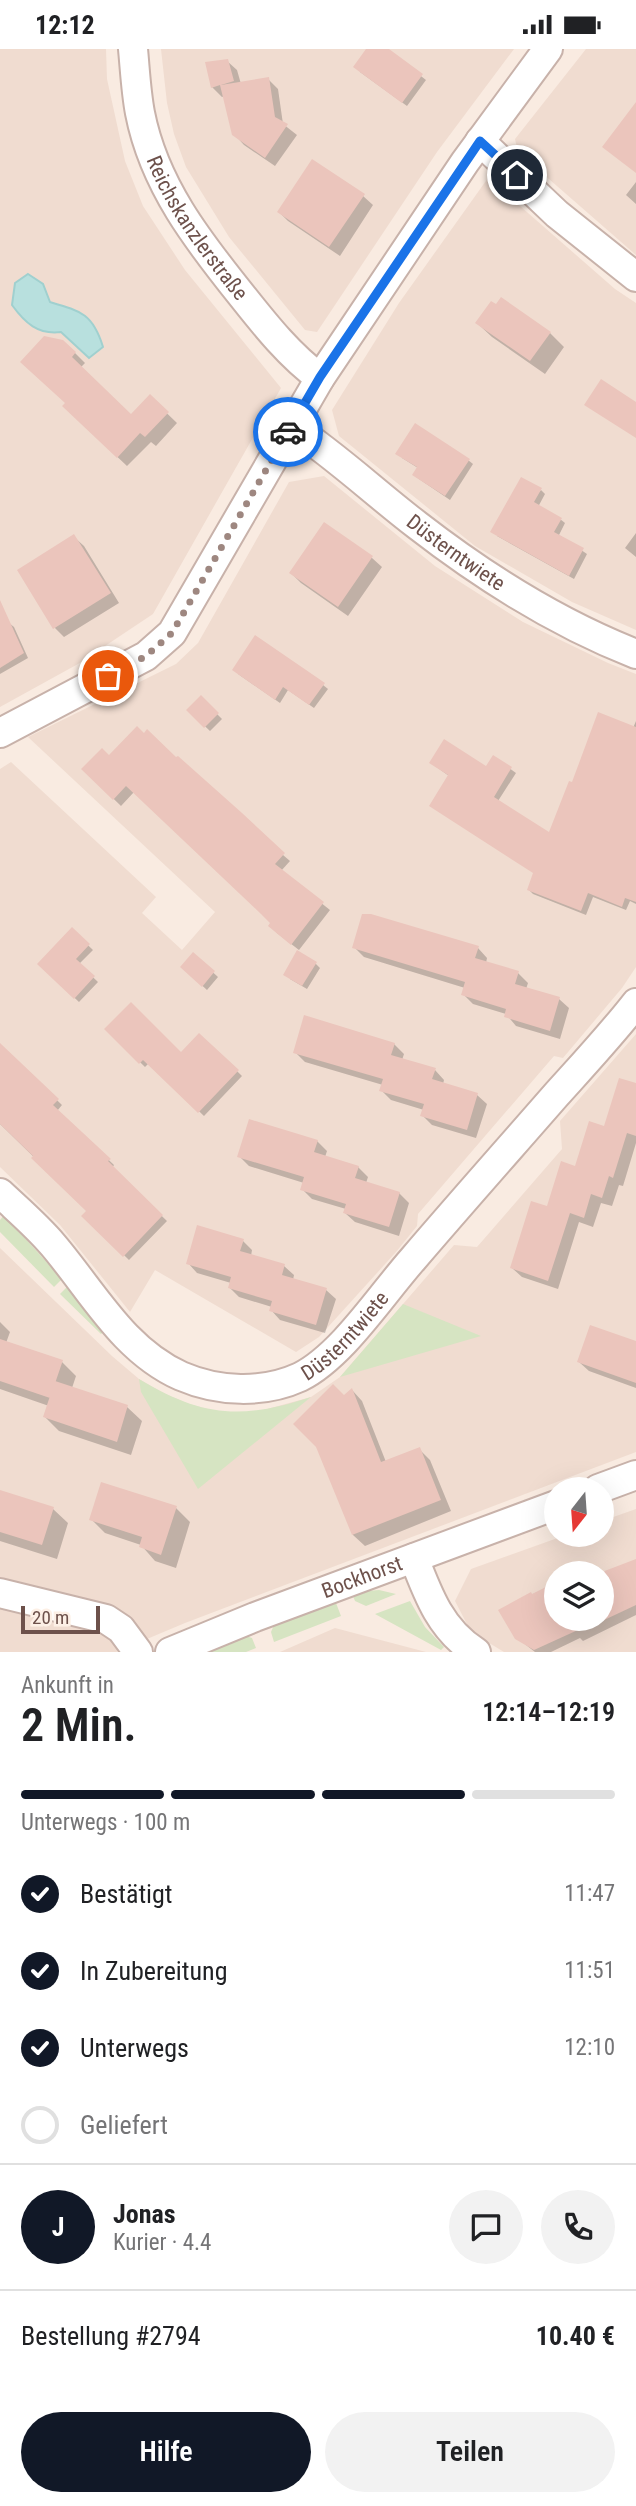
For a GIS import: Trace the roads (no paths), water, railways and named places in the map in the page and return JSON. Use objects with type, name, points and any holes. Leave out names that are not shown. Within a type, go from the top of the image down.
[{"type":"street","name":"Reichskanzlerstraße","points":[[133,49],[140,112],[146,136],[165,186],[179,213],[258,315],[303,365],[320,377]]},
{"type":"street","points":[[0,733],[146,656],[172,633],[320,377],[480,141],[548,49]]},
{"type":"street","points":[[480,141],[557,214],[636,277]]},
{"type":"street","name":"Düsterntwiete","points":[[291,426],[456,554],[541,610],[636,655]]},
{"type":"street","name":"Düsterntwiete","points":[[0,1193],[52,1244],[134,1347],[158,1364],[205,1384],[233,1389],[278,1385],[301,1376],[321,1363],[340,1345],[636,1003]]},
{"type":"street","points":[[614,1483],[636,1475]]},
{"type":"street","name":"Bockhorst","points":[[170,1652],[544,1510]]},
{"type":"street","points":[[414,1559],[432,1605],[448,1628],[476,1652]]},
{"type":"street","points":[[0,1594],[106,1619],[121,1629],[138,1652]]},
{"type":"water","points":[[28,274],[43,284],[50,302],[84,315],[95,327],[103,347],[89,358],[61,332],[39,330],[22,317],[12,305],[15,283]]}]
